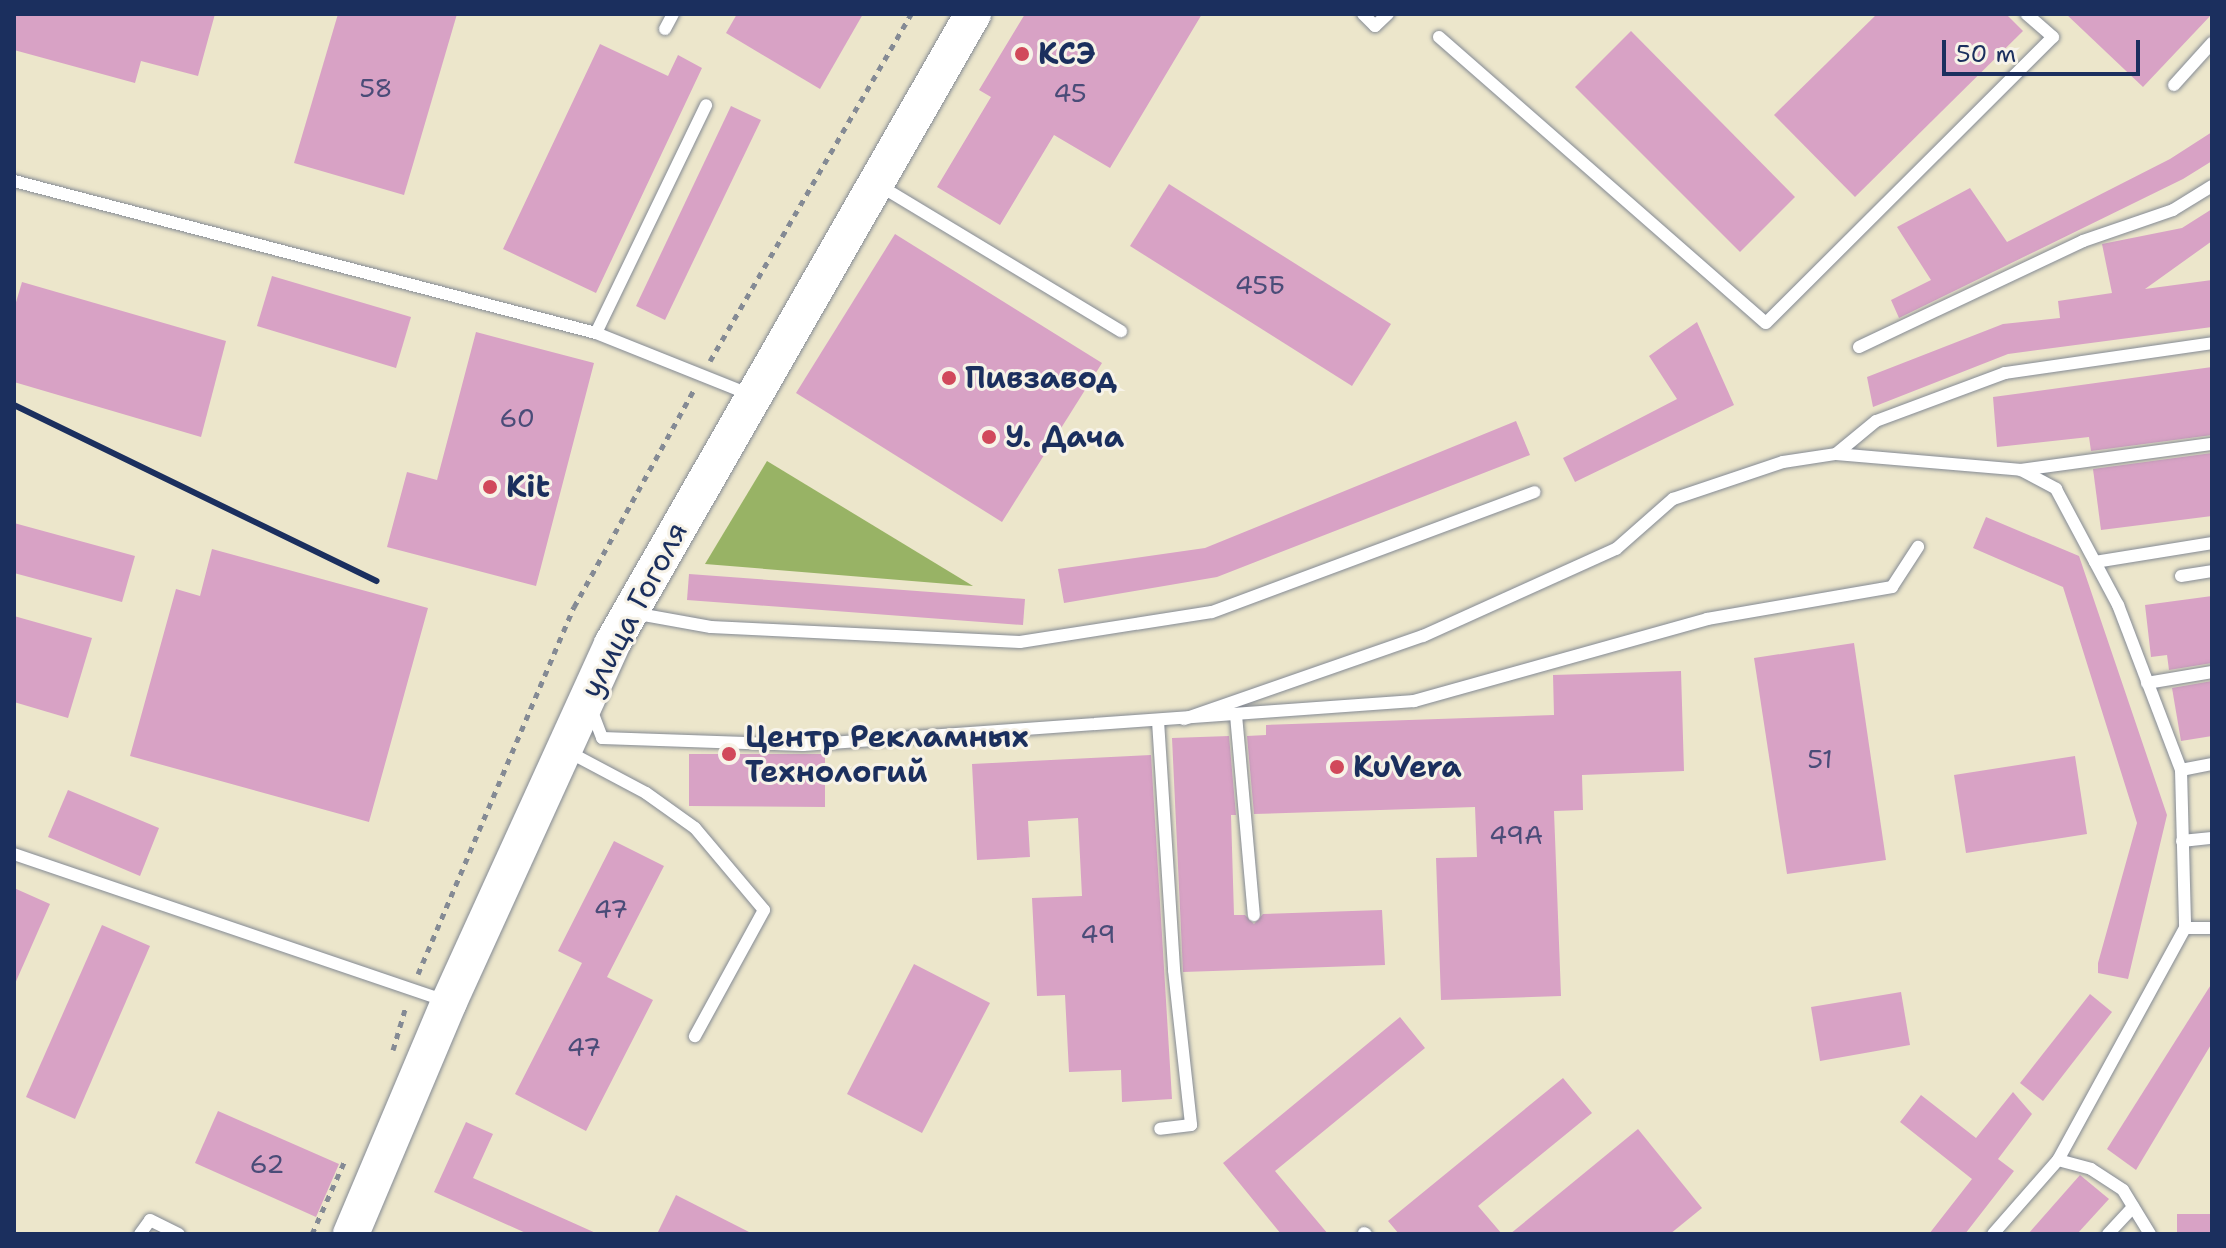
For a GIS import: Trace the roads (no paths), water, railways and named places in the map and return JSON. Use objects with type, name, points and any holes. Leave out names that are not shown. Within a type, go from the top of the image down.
[{"type":"street","name":"улица Гоголя","points":[[351,1234],[449,1002],[587,698],[630,612],[751,395],[973,14]]},
{"type":"lane","points":[[665,29],[673,14]]},
{"type":"lane","points":[[1363,14],[1375,26],[1388,14]]},
{"type":"lane","points":[[1439,37],[1766,323],[2053,37],[2027,14]]},
{"type":"lane","points":[[2174,85],[2212,43]]},
{"type":"lane","points":[[596,333],[706,105]]},
{"type":"lane","points":[[14,181],[596,333],[751,395]]},
{"type":"lane","points":[[875,183],[1121,331]]},
{"type":"lane","points":[[1859,347],[2083,241],[2173,210],[2212,186]]},
{"type":"lane","points":[[1836,454],[1876,421],[2005,373],[2212,343]]},
{"type":"lane","points":[[1184,719],[1437,630],[1616,549],[1673,499],[1783,462],[1836,454],[2021,470],[2212,444]]},
{"type":"lane","points":[[1993,1234],[2058,1160],[2185,928],[2181,770],[2095,562],[2056,489],[2021,470]]},
{"type":"lane","points":[[630,612],[711,627],[1020,642],[1212,612],[1534,492]]},
{"type":"lane","points":[[2095,562],[2212,543]]},
{"type":"lane","points":[[587,698],[602,738],[803,745],[1414,701],[1707,619],[1892,587],[1918,547]]},
{"type":"lane","points":[[2181,576],[2212,571]]},
{"type":"lane","points":[[2147,683],[2212,672]]},
{"type":"lane","points":[[1236,715],[1254,915]]},
{"type":"lane","points":[[1158,721],[1174,970],[1191,1125],[1160,1129]]},
{"type":"lane","points":[[564,749],[646,793],[695,828],[764,910],[695,1036]]},
{"type":"lane","points":[[2181,770],[2212,764]]},
{"type":"lane","points":[[2182,841],[2212,838]]},
{"type":"lane","points":[[14,854],[449,1002]]},
{"type":"lane","points":[[2185,928],[2212,928]]},
{"type":"lane","points":[[2058,1160],[2091,1169],[2123,1190],[2150,1234]]},
{"type":"lane","points":[[2108,1234],[2133,1207]]},
{"type":"lane","points":[[140,1234],[150,1220],[179,1234]]},
{"type":"railway","points":[[14,405],[377,581]]},
{"type":"place","name":"КСЭ","points":[[1022,54]]},
{"type":"place","name":"Пивзавод","points":[[949,378]]},
{"type":"place","name":"У. Дача","points":[[989,437]]},
{"type":"place","name":"Kit","points":[[490,487]]},
{"type":"place","name":"Центр Рекламных Технологий","points":[[729,754]]},
{"type":"place","name":"KuVera","points":[[1337,767]]}]
